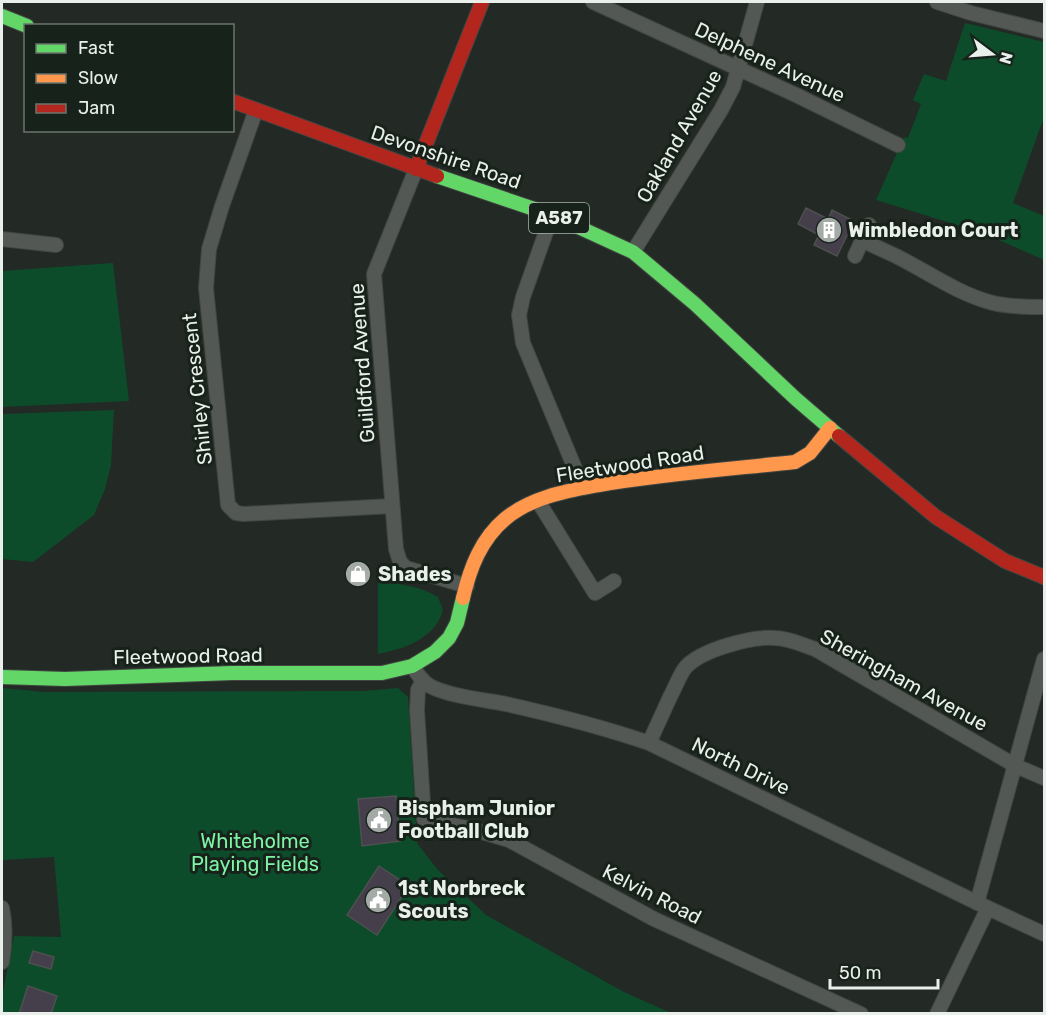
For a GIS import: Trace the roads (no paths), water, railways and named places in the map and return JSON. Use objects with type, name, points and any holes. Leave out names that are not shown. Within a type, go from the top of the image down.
[{"type":"street","name":"Guildford Avenue","points":[[467,586],[406,568],[400,562],[396,549],[374,274],[482,2]]},
{"type":"street","name":"Delphene Avenue","points":[[593,2],[898,145]]},
{"type":"street","name":"Oakland Avenue","points":[[633,252],[733,87],[757,2]]},
{"type":"street","points":[[937,2],[1044,31]]},
{"type":"street","points":[[2,16],[24,25]]},
{"type":"street","name":"Devonshire Road","points":[[234,102],[416,169],[552,214],[633,252],[695,304],[830,429]]},
{"type":"street","name":"Shirley Crescent","points":[[256,110],[209,249],[206,288],[228,505],[236,513],[244,514],[392,506]]},
{"type":"street","points":[[552,214],[519,315],[523,344],[583,488]]},
{"type":"street","points":[[855,256],[869,225]]},
{"type":"street","points":[[2,239],[56,245]]},
{"type":"street","points":[[862,240],[972,296],[994,303],[1044,307]]},
{"type":"street","name":"Fleetwood Road","points":[[2,678],[65,679],[232,673],[382,673],[412,666],[435,652],[449,638],[457,623],[475,558],[495,528],[523,507],[583,488],[662,475],[795,462],[810,453],[830,429]]},
{"type":"street","name":"A587","points":[[830,429],[936,517],[1005,561],[1044,577]]},
{"type":"street","points":[[538,501],[595,593]]},
{"type":"street","points":[[583,603],[614,581]]},
{"type":"street","name":"Sheringham Avenue","points":[[649,743],[686,667],[727,645],[746,640],[775,638],[791,640],[815,649],[1016,766],[1044,778]]},
{"type":"street","points":[[937,1014],[983,905],[1044,659]]},
{"type":"street","name":"North Drive","points":[[412,666],[428,685],[442,691],[616,732],[649,743],[1044,934]]},
{"type":"street","name":"Kelvin Road","points":[[423,680],[418,690],[417,710],[424,819],[509,840],[654,919],[861,1014]]},
{"type":"street","points":[[2,908],[5,930],[2,962]]},
{"type":"place","name":"Wimbledon Court","points":[[829,230]]},
{"type":"place","name":"Shades","points":[[358,574]]},
{"type":"place","name":"Bispham Junior Football Club","points":[[379,820]]},
{"type":"place","name":"1st Norbreck Scouts","points":[[378,900]]},
{"type":"park label","name":"Whiteholme Playing Fields","points":[[255,852]]}]
